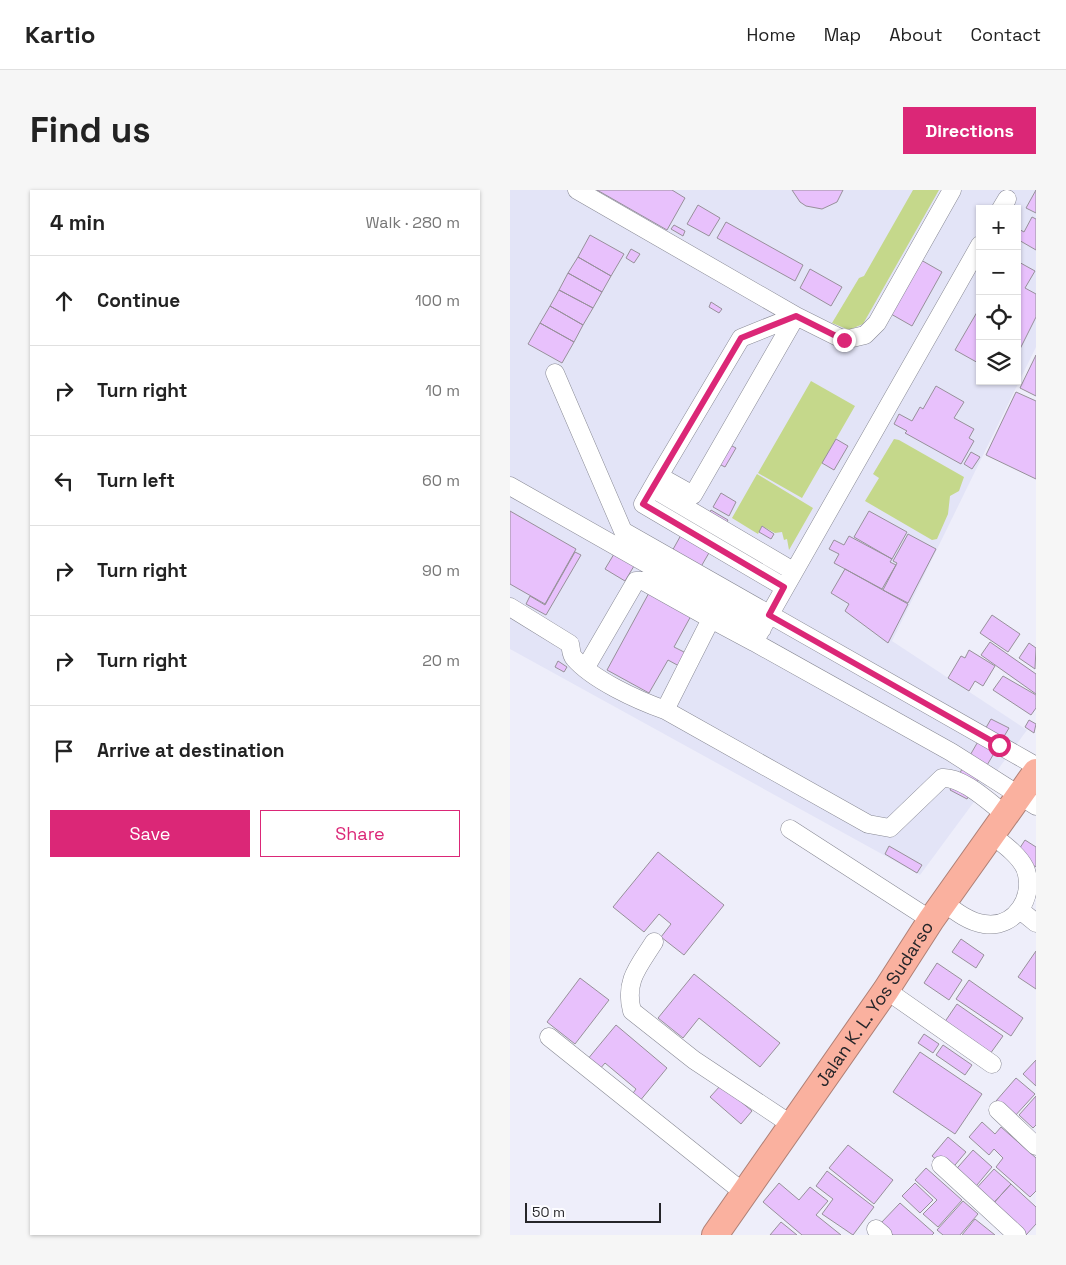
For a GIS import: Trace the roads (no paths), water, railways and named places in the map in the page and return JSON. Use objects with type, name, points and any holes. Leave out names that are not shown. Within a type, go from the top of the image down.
[{"type":"highway","name":"Jalan K. L. Yos Sudarso","points":[[715,1235],[886,990],[937,911],[1013,813],[1036,772]]},
{"type":"street","points":[[577,190],[796,316],[844,340],[865,335],[878,323],[952,190]]},
{"type":"street","points":[[762,629],[793,571],[977,250]]},
{"type":"street","points":[[655,482],[693,495],[796,316]]},
{"type":"street","points":[[784,587],[643,504],[741,338],[796,316]]},
{"type":"street","points":[[554,373],[622,531],[762,629],[951,752],[1013,813]]},
{"type":"street","points":[[655,482],[793,571]]},
{"type":"street","points":[[510,486],[762,629],[1036,766]]},
{"type":"street","points":[[586,667],[636,581],[643,581],[711,619],[762,629]]},
{"type":"street","points":[[510,607],[570,644],[573,657],[592,674],[626,693],[665,710],[868,824],[890,828],[942,778],[951,777],[1013,813]]},
{"type":"street","points":[[665,710],[711,619]]},
{"type":"street","points":[[790,830],[937,911],[970,919],[985,925],[1002,923],[1020,910],[1028,896],[1029,883],[1024,867],[1006,846],[1013,813]]},
{"type":"street","points":[[1020,910],[1036,923]]},
{"type":"street","points":[[654,942],[633,976],[628,989],[632,1011],[694,1060],[792,1126]]},
{"type":"street","points":[[886,990],[992,1064]]},
{"type":"street","points":[[549,1037],[744,1193]]},
{"type":"street","points":[[998,1110],[1036,1146]]},
{"type":"street","points":[[941,1165],[1017,1235]]}]
